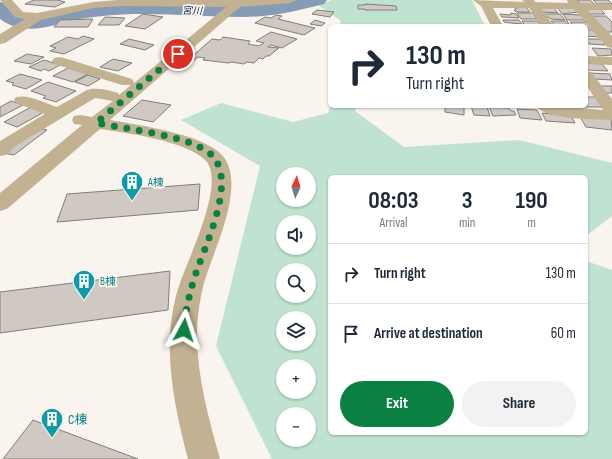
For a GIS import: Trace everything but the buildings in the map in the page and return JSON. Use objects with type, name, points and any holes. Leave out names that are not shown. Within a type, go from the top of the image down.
[{"type":"street","points":[[6,0],[19,15],[28,22]]},
{"type":"street","points":[[0,40],[28,22],[75,4],[123,3],[229,6],[290,0]]},
{"type":"street","points":[[483,1],[574,3],[612,7]]},
{"type":"street","points":[[483,1],[496,24]]},
{"type":"street","points":[[530,3],[546,24]]},
{"type":"street","points":[[574,3],[612,44]]},
{"type":"street","points":[[0,204],[127,82],[229,6]]},
{"type":"street","points":[[0,185],[88,121],[229,6]]},
{"type":"street","points":[[7,23],[28,22]]},
{"type":"street","points":[[588,60],[612,60]]},
{"type":"street","points":[[59,61],[127,82]]},
{"type":"street","points":[[588,78],[612,110]]},
{"type":"street","points":[[4,143],[92,93],[112,96]]},
{"type":"street","points":[[22,100],[58,113]]},
{"type":"street","points":[[550,108],[561,112],[612,114]]},
{"type":"street","points":[[88,121],[193,144],[208,152],[217,160],[221,173],[223,189],[192,285],[184,317],[184,344],[188,397],[204,459]]},
{"type":"green space","points":[[331,0],[472,0],[484,24],[341,24],[340,20],[318,5]]},
{"type":"green space","points":[[221,103],[293,122],[328,113],[329,108],[356,108],[355,111],[404,147],[519,140],[612,163],[612,216],[588,234],[588,175],[328,175],[328,435],[588,435],[588,262],[612,270],[612,459],[272,459],[216,346],[260,166],[181,120]]},
{"type":"waterway","name":"宮川","points":[[0,8],[14,19],[22,22],[37,23],[68,15],[115,8],[244,11],[293,6],[317,0]]},
{"type":"place","name":"A棟","points":[[132,202]]},
{"type":"place","name":"B棟","points":[[84,300]]},
{"type":"place","name":"C棟","points":[[52,438]]},
{"type":"route","points":[[178,54],[96,123],[193,144],[208,152],[217,160],[221,173],[223,189],[192,285],[184,317],[184,330]]}]
